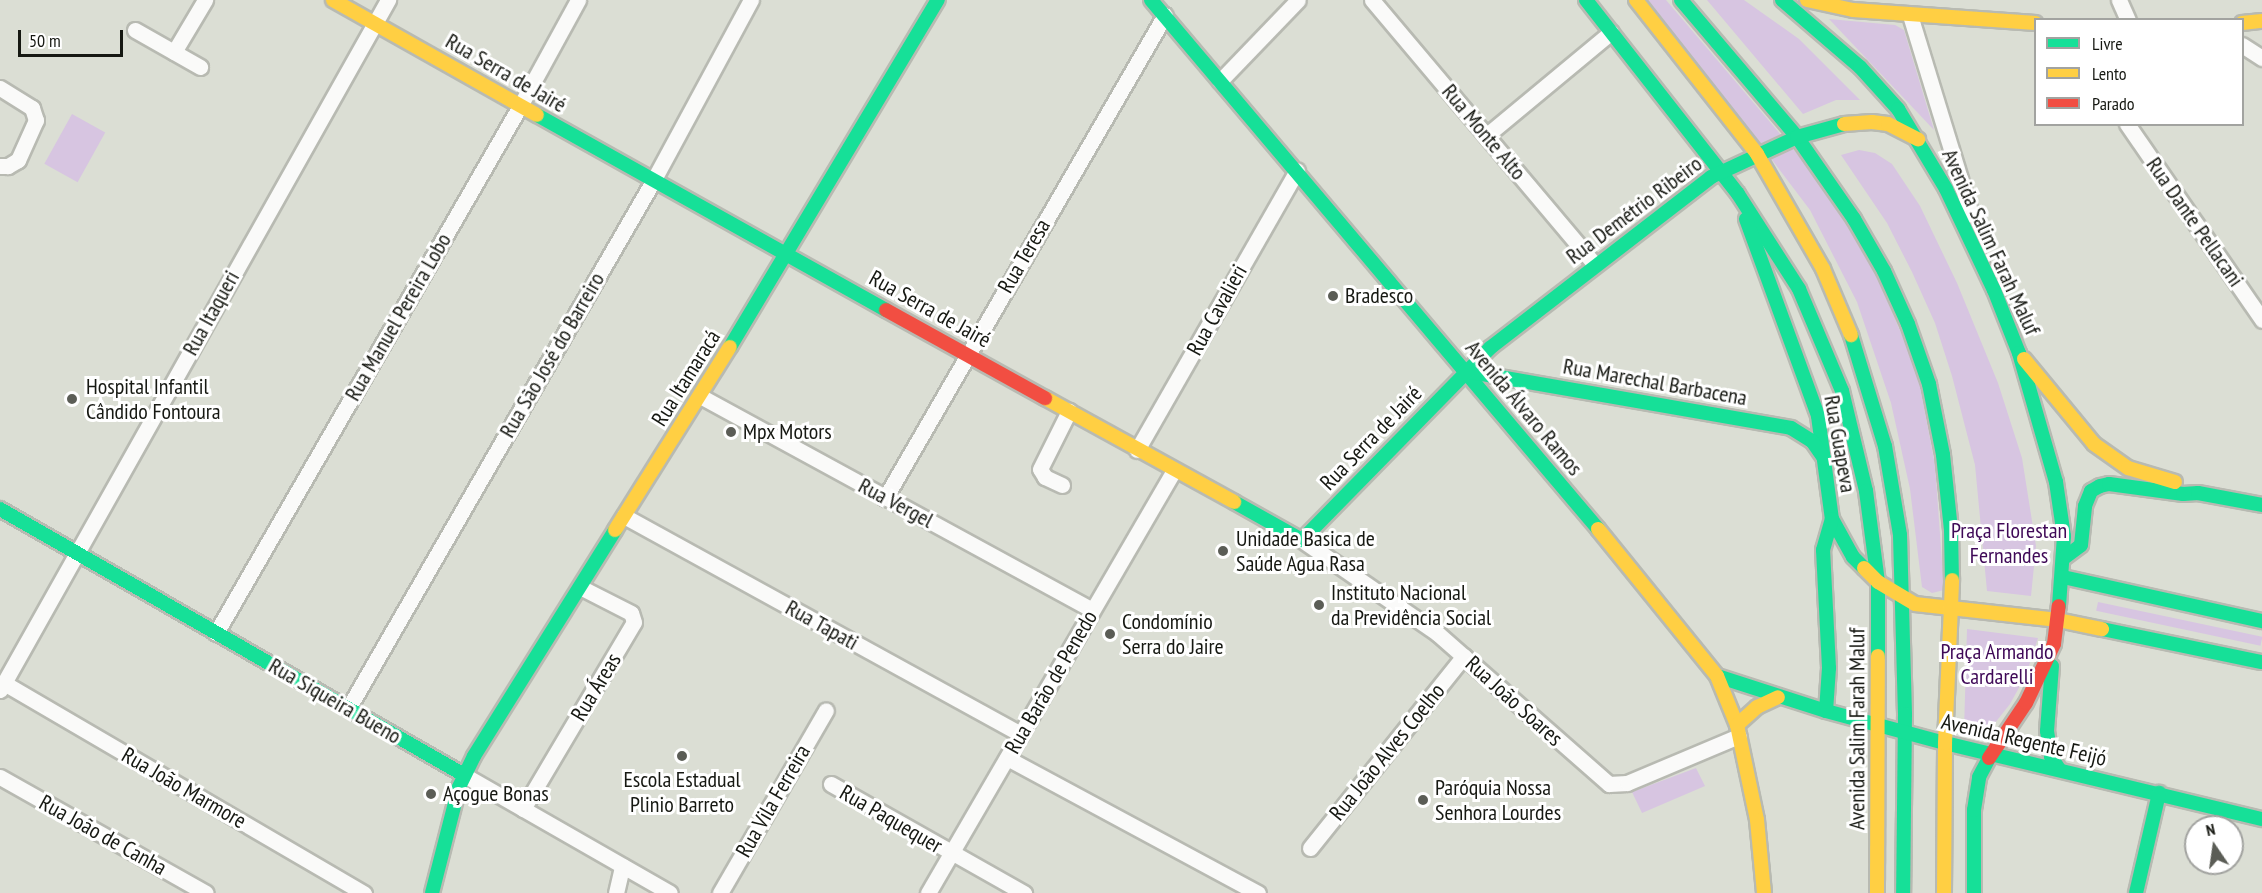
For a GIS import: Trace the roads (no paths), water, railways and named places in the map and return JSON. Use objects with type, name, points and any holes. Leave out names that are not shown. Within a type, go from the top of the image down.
[{"type":"main road","name":"Rua Serra de Jairé","points":[[333,0],[653,181],[1302,540],[1465,371]]},
{"type":"main road","name":"Rua Itamaracá","points":[[432,893],[464,775],[788,254],[938,0]]},
{"type":"main road","name":"Avenida Álvaro Ramos","points":[[1151,0],[1465,371],[1508,413],[1717,676],[1738,730],[1757,820],[1764,893]]},
{"type":"main road","name":"Avenida Salim Farah Maluf","points":[[1586,0],[1595,6],[1611,32],[1737,194],[1799,289],[1842,391],[1866,491],[1878,582],[1877,893]]},
{"type":"main road","points":[[1636,0],[1757,154],[1823,269],[1857,349],[1885,446],[1900,535],[1904,600],[1906,733],[1902,893]]},
{"type":"main road","points":[[1681,0],[1797,137],[1854,219],[1884,271],[1908,324],[1929,384],[1943,455],[1950,520],[1952,607],[1945,743],[1944,893]]},
{"type":"main road","name":"Avenida Salim Farah Maluf","points":[[1782,0],[1860,67],[1898,109],[1919,140],[1946,189],[1994,290],[2019,353],[2056,482],[2064,536],[2064,577],[2054,644],[2026,703],[1991,754],[1979,777],[1975,794],[1974,893]]},
{"type":"main road","points":[[1808,0],[1910,15],[2034,22]]},
{"type":"main road","points":[[1934,0],[1943,18]]},
{"type":"main road","points":[[2244,23],[2262,21]]},
{"type":"main road","name":"Rua Demétrio Ribeiro","points":[[1465,371],[1595,265],[1720,171],[1797,137],[1846,123],[1872,122],[1901,129],[1919,140]]},
{"type":"main road","name":"Rua Guapeva","points":[[1737,194],[1812,399],[1824,458],[1832,519],[1826,533],[1823,550],[1828,668],[1826,711]]},
{"type":"main road","points":[[2019,353],[2075,424],[2114,460],[2128,468],[2185,485],[2198,493]]},
{"type":"main road","name":"Rua Marechal Barbacena","points":[[1465,371],[1791,428],[1812,441],[1824,458]]},
{"type":"main road","points":[[1518,393],[1541,383]]},
{"type":"main road","points":[[2064,558],[2080,544],[2085,506],[2091,491],[2100,486],[2109,484],[2183,494],[2198,493],[2262,505]]},
{"type":"main road","name":"Rua Siqueira Bueno","points":[[0,509],[464,775]]},
{"type":"main road","points":[[1832,519],[1853,557],[1878,582],[1904,600],[1915,604],[2058,620],[2262,662]]},
{"type":"main road","points":[[2064,577],[2262,621]]},
{"type":"main road","points":[[2054,644],[2046,731],[2051,757],[2059,769]]},
{"type":"main road","name":"Avenida Regente Feijó","points":[[1717,676],[1778,697],[1906,733],[2262,819]]},
{"type":"main road","points":[[1738,730],[1757,707],[1778,697]]},
{"type":"main road","points":[[2136,893],[2159,793]]},
{"type":"street","points":[[174,52],[205,0]]},
{"type":"street","name":"Rua Itaqueri","points":[[2,686],[388,0]]},
{"type":"street","name":"Rua Manuel Pereira Lobo","points":[[216,633],[520,106],[578,0]]},
{"type":"street","name":"Rua São José do Barreiro","points":[[349,707],[653,181],[751,0]]},
{"type":"street","points":[[1220,81],[1298,0]]},
{"type":"street","name":"Rua Monte Alto","points":[[1372,0],[1595,265]]},
{"type":"street","points":[[2119,0],[2127,18]]},
{"type":"street","name":"Rua Teresa","points":[[885,498],[1165,15]]},
{"type":"street","points":[[1910,15],[1994,290]]},
{"type":"street","points":[[135,30],[200,67]]},
{"type":"street","points":[[1486,135],[1611,32]]},
{"type":"street","points":[[2244,46],[2262,58]]},
{"type":"street","points":[[0,87],[32,108],[36,120],[18,159],[8,166],[0,166]]},
{"type":"street","name":"Rua Dante Pellacani","points":[[2128,126],[2262,320]]},
{"type":"street","name":"Rua Cavalieri","points":[[1137,450],[1297,171]]},
{"type":"street","name":"Rua Vergel","points":[[700,396],[1092,610]]},
{"type":"street","points":[[1062,484],[1045,477],[1040,469],[1069,411]]},
{"type":"street","name":"Rua Barão de Penedo","points":[[928,893],[1174,471]]},
{"type":"street","name":"Rua Tapati","points":[[624,516],[1020,734]]},
{"type":"street","name":"Rua João Soares","points":[[1302,540],[1398,604],[1464,656],[1609,784],[1627,783],[1738,730]]},
{"type":"street","name":"Rua Áreas","points":[[523,809],[634,622],[634,616],[627,610],[580,587]]},
{"type":"street","name":"Rua João Alves Coelho","points":[[1311,848],[1464,656]]},
{"type":"street","name":"Rua João Marmore","points":[[2,686],[364,893]]},
{"type":"street","name":"Rua Vila Ferreira","points":[[720,893],[826,710]]},
{"type":"street","points":[[1006,758],[1258,893]]},
{"type":"street","name":"Rua Siqueira Bueno","points":[[464,775],[670,893]]},
{"type":"street","name":"Rua João de Canha","points":[[0,777],[206,893]]},
{"type":"street","name":"Rua Paquequer","points":[[831,784],[1024,893]]},
{"type":"street","points":[[616,893],[622,866]]},
{"type":"place","name":"Bradesco","points":[[1333,296]]},
{"type":"place","name":"Hospital Infantil Cândido Fontoura","points":[[72,399]]},
{"type":"place","name":"Mpx Motors","points":[[731,432]]},
{"type":"place","name":"Unidade Basica de Saúde Agua Rasa","points":[[1223,551]]},
{"type":"place","name":"Instituto Nacional da Previdência Social","points":[[1319,605]]},
{"type":"place","name":"Condomínio Serra do Jaire","points":[[1110,634]]},
{"type":"place","name":"Escola Estadual Plinio Barreto","points":[[682,756]]},
{"type":"place","name":"Açogue Bonas","points":[[431,794]]},
{"type":"place","name":"Paróquia Nossa Senhora Lourdes","points":[[1423,800]]},
{"type":"park label","name":"Praça Florestan Fernandes","points":[[2009,542]]},
{"type":"park label","name":"Praça Armando Cardarelli","points":[[1997,664]]}]
